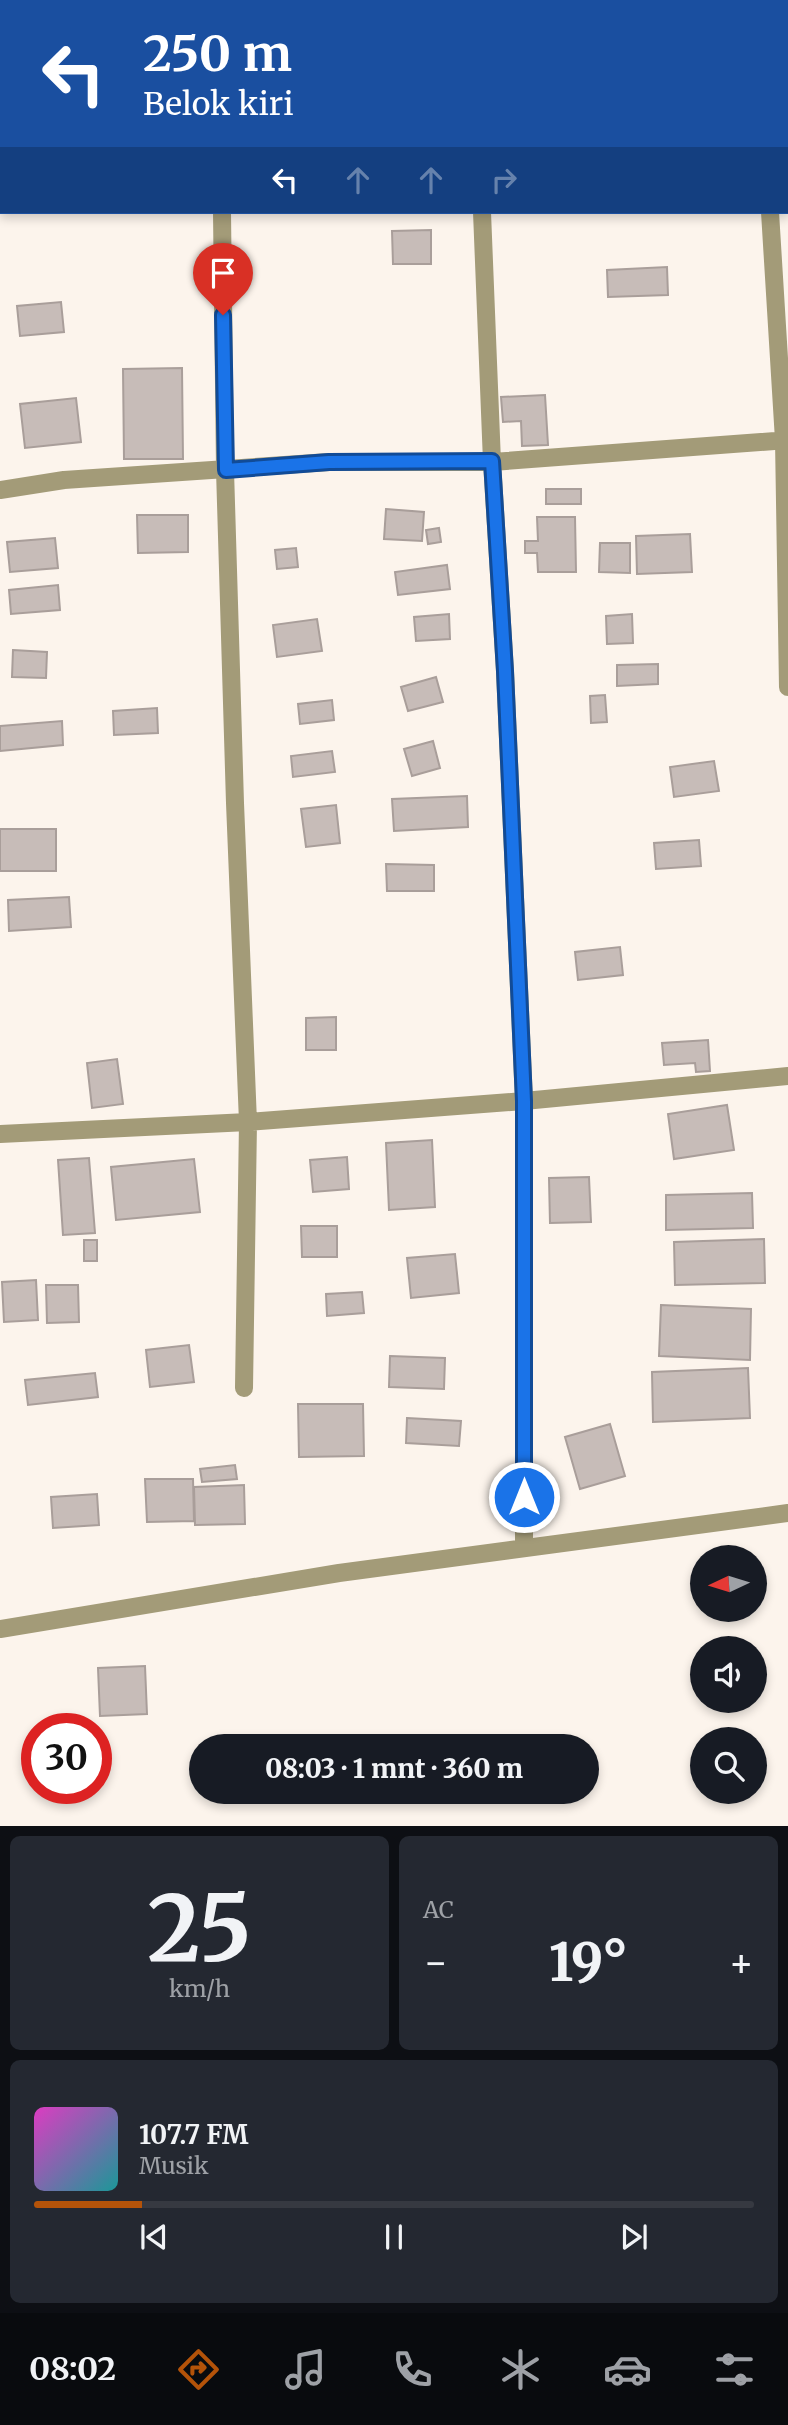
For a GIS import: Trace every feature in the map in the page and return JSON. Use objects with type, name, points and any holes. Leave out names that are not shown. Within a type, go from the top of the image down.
[{"type":"street","points":[[222,214],[235,803],[248,1122],[244,1388]]},
{"type":"street","points":[[482,214],[524,1101],[524,1547]]},
{"type":"street","points":[[770,214],[786,440],[788,687]]},
{"type":"street","points":[[0,490],[64,480],[329,462],[492,461],[786,440]]},
{"type":"street","points":[[0,1133],[248,1122],[524,1101],[788,1076]]},
{"type":"street","points":[[0,1629],[339,1573],[788,1513]]},
{"type":"building","points":[[431,230],[431,264],[393,264],[392,231]]},
{"type":"building","points":[[667,267],[668,295],[608,297],[607,270]]},
{"type":"building","points":[[61,302],[64,332],[20,336],[17,306]]},
{"type":"building","points":[[182,368],[183,459],[124,459],[123,369]]},
{"type":"building","points":[[545,395],[548,445],[522,446],[521,421],[503,422],[501,397]]},
{"type":"building","points":[[76,398],[81,442],[25,448],[20,404]]},
{"type":"building","points":[[546,489],[581,489],[581,504],[546,504]]},
{"type":"building","points":[[386,509],[424,512],[422,541],[384,539]]},
{"type":"building","points":[[137,515],[188,515],[188,552],[138,553]]},
{"type":"building","points":[[537,517],[575,517],[576,572],[538,572],[537,553],[525,553],[525,541],[538,541]]},
{"type":"building","points":[[439,528],[441,542],[428,544],[426,530]]},
{"type":"building","points":[[690,534],[692,572],[637,574],[636,536]]},
{"type":"building","points":[[55,538],[58,568],[10,572],[7,542]]},
{"type":"building","points":[[600,543],[630,543],[630,573],[599,572]]},
{"type":"building","points":[[296,548],[298,567],[277,569],[275,550]]},
{"type":"building","points":[[447,565],[450,589],[398,595],[395,572]]},
{"type":"building","points":[[58,585],[60,610],[11,614],[9,590]]},
{"type":"building","points":[[449,614],[450,639],[416,641],[414,617]]},
{"type":"building","points":[[632,614],[633,643],[607,644],[606,616]]},
{"type":"building","points":[[317,619],[322,651],[277,657],[273,625]]},
{"type":"building","points":[[13,650],[47,652],[46,678],[12,677]]},
{"type":"building","points":[[658,664],[658,684],[617,686],[617,665]]},
{"type":"building","points":[[436,677],[443,702],[408,711],[401,687]]},
{"type":"building","points":[[605,695],[607,722],[591,723],[590,696]]},
{"type":"building","points":[[332,700],[334,720],[300,724],[298,704]]},
{"type":"building","points":[[157,708],[158,733],[114,735],[113,711]]},
{"type":"building","points":[[62,721],[63,745],[0,751],[0,726]]},
{"type":"building","points":[[433,741],[440,768],[412,776],[404,749]]},
{"type":"building","points":[[332,751],[335,772],[293,777],[291,756]]},
{"type":"building","points":[[714,761],[719,791],[674,797],[670,767]]},
{"type":"building","points":[[467,796],[468,827],[394,831],[392,799]]},
{"type":"building","points":[[336,805],[340,843],[306,847],[301,809]]},
{"type":"building","points":[[0,829],[56,829],[56,871],[0,871]]},
{"type":"building","points":[[699,840],[701,866],[656,869],[654,843]]},
{"type":"building","points":[[386,864],[434,865],[434,891],[387,891]]},
{"type":"building","points":[[69,897],[71,927],[9,931],[8,900]]},
{"type":"building","points":[[620,947],[623,975],[578,980],[575,952]]},
{"type":"building","points":[[336,1017],[336,1050],[306,1050],[306,1018]]},
{"type":"building","points":[[708,1040],[710,1071],[696,1072],[695,1063],[664,1065],[662,1043]]},
{"type":"building","points":[[117,1059],[123,1104],[92,1108],[87,1063]]},
{"type":"building","points":[[727,1105],[734,1150],[674,1159],[668,1114]]},
{"type":"building","points":[[432,1140],[435,1207],[389,1210],[386,1143]]},
{"type":"building","points":[[347,1157],[349,1189],[313,1192],[310,1160]]},
{"type":"building","points":[[89,1158],[95,1233],[63,1235],[58,1160]]},
{"type":"building","points":[[194,1159],[200,1212],[116,1220],[111,1167]]},
{"type":"building","points":[[589,1177],[591,1222],[550,1223],[549,1178]]},
{"type":"building","points":[[752,1193],[753,1228],[666,1230],[666,1195]]},
{"type":"building","points":[[301,1226],[337,1226],[337,1257],[302,1257]]},
{"type":"building","points":[[764,1239],[765,1283],[675,1285],[674,1242]]},
{"type":"building","points":[[84,1240],[97,1240],[97,1261],[84,1261]]},
{"type":"building","points":[[455,1254],[459,1293],[411,1298],[407,1258]]},
{"type":"building","points":[[36,1280],[38,1320],[4,1322],[2,1282]]},
{"type":"building","points":[[46,1285],[78,1285],[79,1322],[47,1323]]},
{"type":"building","points":[[362,1292],[364,1313],[327,1316],[326,1294]]},
{"type":"building","points":[[661,1305],[751,1309],[750,1360],[659,1356]]},
{"type":"building","points":[[189,1345],[194,1382],[150,1387],[146,1350]]},
{"type":"building","points":[[390,1356],[445,1358],[444,1389],[389,1387]]},
{"type":"building","points":[[748,1368],[750,1418],[653,1422],[652,1372]]},
{"type":"building","points":[[95,1373],[98,1397],[28,1405],[25,1380]]},
{"type":"building","points":[[298,1404],[363,1404],[364,1456],[299,1457]]},
{"type":"building","points":[[407,1418],[461,1421],[459,1446],[406,1443]]},
{"type":"building","points":[[610,1424],[625,1476],[580,1489],[565,1437]]},
{"type":"building","points":[[235,1465],[237,1479],[202,1482],[200,1469]]},
{"type":"building","points":[[145,1479],[193,1479],[194,1521],[147,1522]]},
{"type":"building","points":[[244,1485],[245,1524],[195,1525],[194,1487]]},
{"type":"building","points":[[97,1494],[99,1525],[53,1528],[51,1497]]},
{"type":"building","points":[[145,1666],[147,1714],[112,1715],[112,1713],[100,1713],[98,1668]]},
{"type":"route","points":[[223,315],[226,470],[329,462],[492,461],[505,671],[524,1101],[524,1497]]}]
